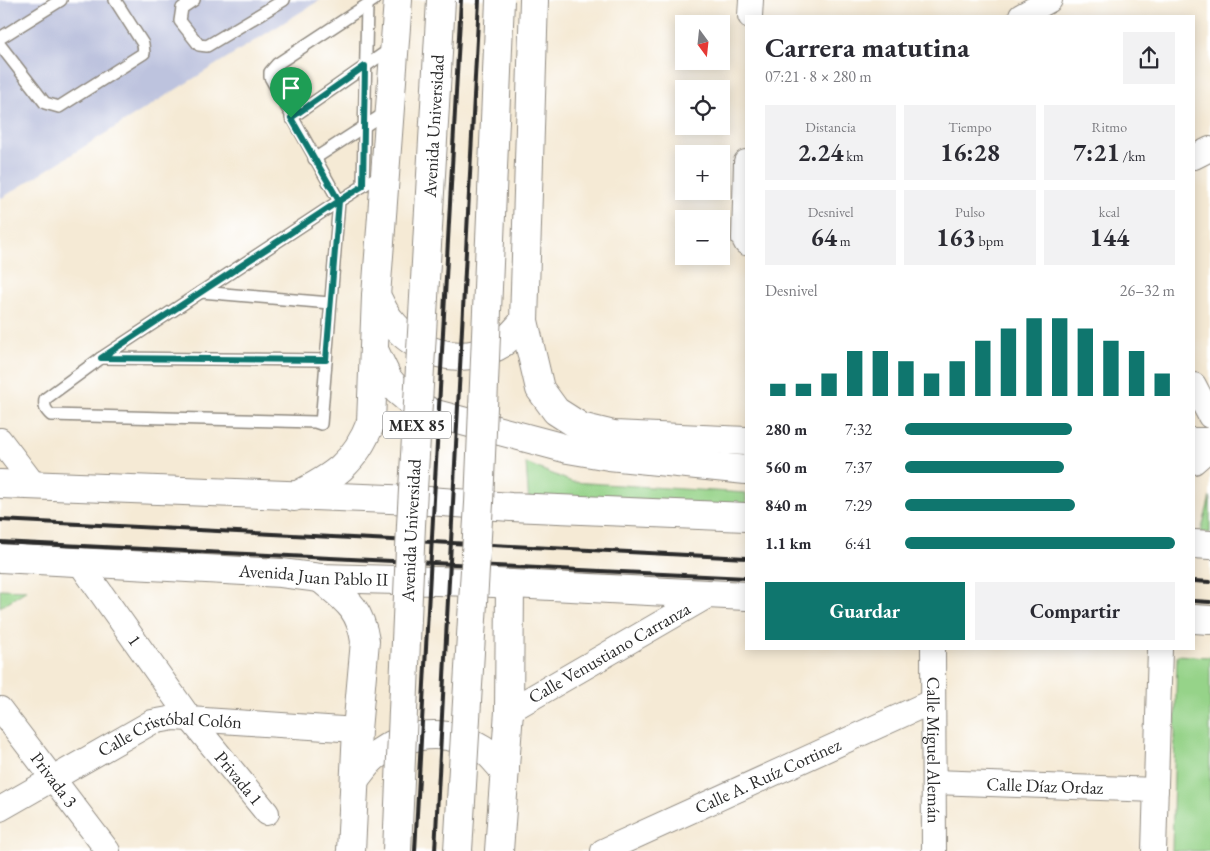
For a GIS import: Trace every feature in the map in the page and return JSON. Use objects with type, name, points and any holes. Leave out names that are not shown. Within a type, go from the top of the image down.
[{"type":"main road","points":[[294,497],[338,472],[352,458],[364,441],[371,422],[376,296],[398,0]]},
{"type":"main road","name":"Avenida Universidad","points":[[397,851],[412,515],[441,0]]},
{"type":"main road","points":[[458,851],[479,504],[500,0]]},
{"type":"main road","points":[[534,0],[524,321],[540,389],[556,411],[581,427],[614,435],[745,441]]},
{"type":"main road","points":[[376,296],[389,319],[412,342],[438,354],[473,355],[497,346],[510,337],[524,321]]},
{"type":"main road","points":[[374,350],[388,379],[398,391],[410,401],[432,413],[568,449],[609,456],[745,470]]},
{"type":"main road","points":[[1195,442],[1210,442]]},
{"type":"main road","points":[[0,484],[294,497],[408,499],[511,507],[745,517]]},
{"type":"main road","points":[[1195,544],[1210,545]]},
{"type":"main road","name":"Avenida Juan Pablo II","points":[[0,558],[281,573],[320,578],[510,584],[745,596]]},
{"type":"main road","points":[[320,578],[352,604],[363,628],[365,641],[357,730],[351,851]]},
{"type":"main road","points":[[499,851],[509,711],[510,584]]},
{"type":"main road","points":[[1195,619],[1210,620]]},
{"type":"main road","points":[[355,780],[374,757],[399,741],[428,734],[457,738],[484,750],[505,770]]},
{"type":"street","points":[[750,15],[751,0]]},
{"type":"street","points":[[1023,15],[1050,0]]},
{"type":"street","points":[[1195,156],[1210,149]]},
{"type":"street","points":[[745,200],[745,242]]},
{"type":"street","points":[[1195,387],[1210,416]]},
{"type":"street","points":[[0,440],[35,486]]},
{"type":"street","points":[[1195,461],[1210,448]]},
{"type":"street","name":"1","points":[[79,562],[191,720]]},
{"type":"street","name":"Calle Venustiano Carranza","points":[[509,711],[711,594]]},
{"type":"street","name":"Calle Miguel Alemán","points":[[933,650],[934,851]]},
{"type":"street","points":[[1154,851],[1160,650]]},
{"type":"street","name":"Calle A. Ruíz Cortinez","points":[[604,851],[933,701]]},
{"type":"street","name":"Privada 3","points":[[0,708],[108,851]]},
{"type":"street","name":"Calle Cristóbal Colón","points":[[0,809],[152,722],[174,718],[357,730]]},
{"type":"street","name":"Privada 1","points":[[191,720],[267,813]]},
{"type":"street","name":"Calle Díaz Ordaz","points":[[934,782],[1156,790]]},
{"type":"lane","points":[[0,38],[61,0]]},
{"type":"lane","points":[[0,44],[45,103],[54,108],[59,107],[144,53],[143,44],[115,0]]},
{"type":"lane","points":[[194,0],[182,8],[180,21],[199,45],[207,46],[284,0]]},
{"type":"lane","points":[[363,186],[365,66],[370,2]]},
{"type":"lane","points":[[370,2],[273,68],[270,72],[270,81],[339,201],[321,424],[316,422],[51,415],[46,411],[45,399],[101,358],[339,201],[363,186],[385,171]]},
{"type":"lane","points":[[291,118],[394,46]]},
{"type":"lane","points":[[314,159],[390,110]]},
{"type":"lane","points":[[201,292],[330,303]]},
{"type":"lane","points":[[101,358],[326,360]]},
{"type":"shaded area","points":[[0,0],[320,0],[0,199]]},
{"type":"green space","points":[[526,463],[572,482],[745,493],[745,514],[529,505]]},
{"type":"green space","points":[[1210,497],[1210,533],[1201,532]]},
{"type":"green space","points":[[0,589],[27,590],[0,607]]},
{"type":"green space","points":[[1177,655],[1210,657],[1210,851],[1172,851]]},
{"type":"railway","points":[[415,851],[461,0]]},
{"type":"railway","points":[[435,851],[479,0]]},
{"type":"railway","points":[[0,520],[745,558]]},
{"type":"railway","points":[[0,542],[745,578]]},
{"type":"railway","points":[[1195,581],[1210,582]]},
{"type":"railway","points":[[1195,601],[1210,602]]},
{"type":"route","points":[[291,118],[339,201],[326,360],[101,358],[339,201],[363,186],[365,66],[291,118]]}]
